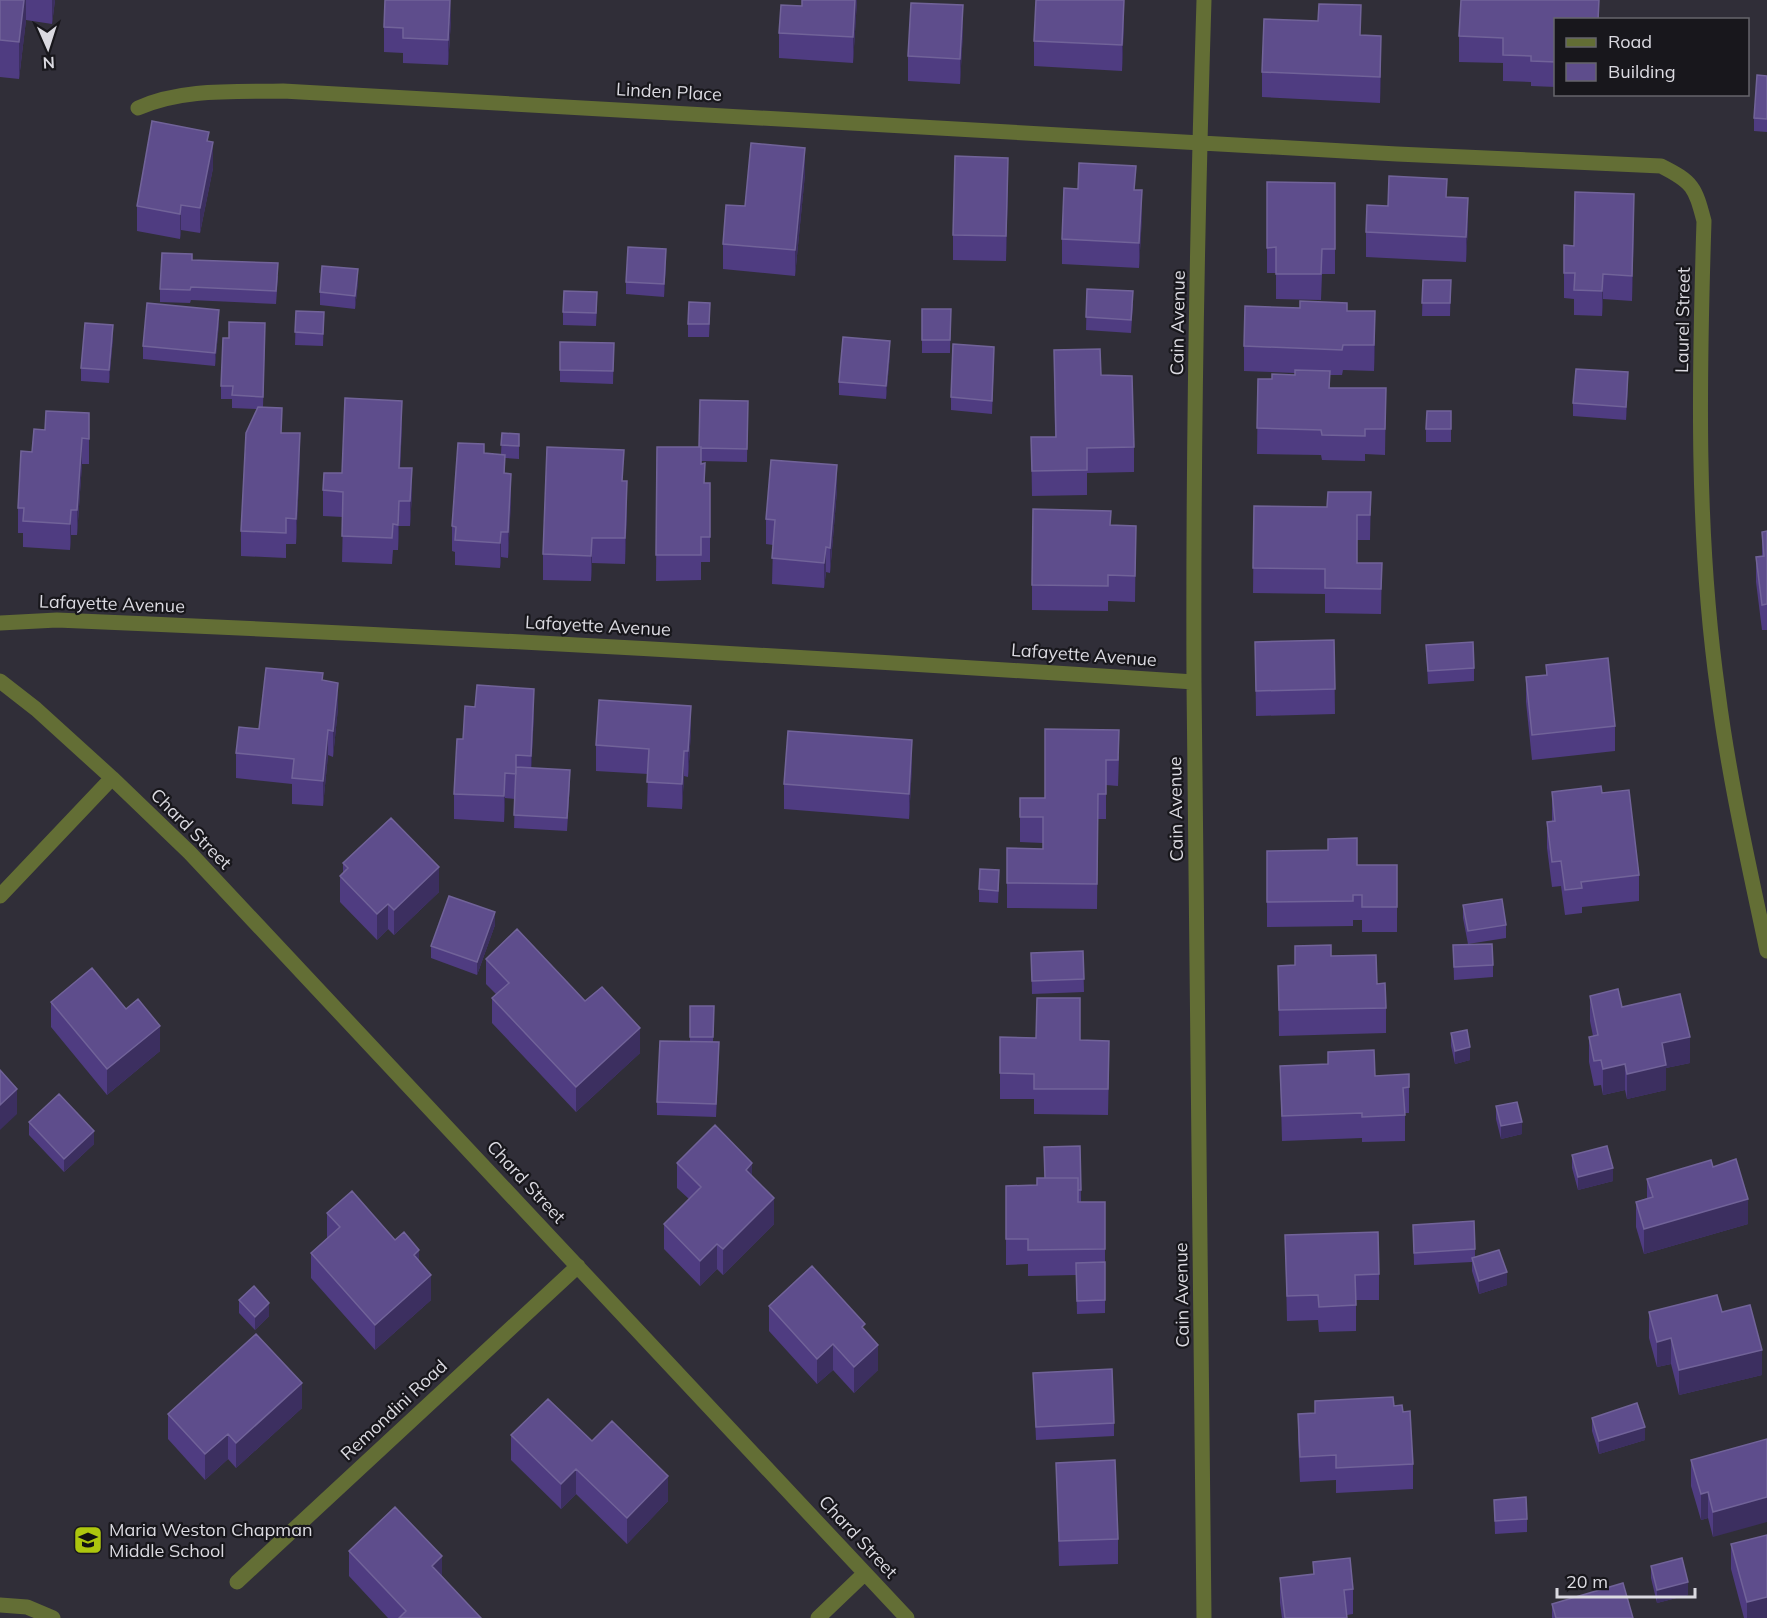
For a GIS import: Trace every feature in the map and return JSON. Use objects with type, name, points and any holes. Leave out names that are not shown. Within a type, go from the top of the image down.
[{"type":"street","name":"Cain Avenue","points":[[1204,0],[1200,142],[1194,682],[1204,1618]]},
{"type":"street","name":"Linden Place","points":[[138,108],[181,95],[283,91],[1200,142]]},
{"type":"street","name":"Laurel Street","points":[[1200,142],[1661,166],[1686,179],[1692,187],[1698,196],[1704,221],[1701,434],[1703,533],[1710,617],[1718,692],[1731,773],[1767,951]]},
{"type":"street","name":"Lafayette Avenue","points":[[0,623],[57,620],[409,635],[863,660],[1194,682]]},
{"type":"street","name":"Chard Street","points":[[0,681],[36,709],[112,778],[190,854],[907,1618]]},
{"type":"street","points":[[0,896],[112,778]]},
{"type":"street","name":"Remondini Road","points":[[237,1582],[578,1266]]},
{"type":"street","points":[[818,1618],[865,1574]]},
{"type":"street","points":[[0,1605],[27,1607],[53,1618]]},
{"type":"building","points":[[0,0],[24,0],[19,42],[0,40]]},
{"type":"building","points":[[385,0],[450,0],[448,40],[403,38],[403,28],[384,27]]},
{"type":"building","points":[[802,0],[855,0],[853,37],[779,33],[781,5],[802,6]]},
{"type":"building","points":[[1036,0],[1124,0],[1122,45],[1034,41]]},
{"type":"building","points":[[1461,0],[1599,0],[1598,18],[1554,18],[1554,62],[1531,61],[1531,56],[1503,55],[1503,38],[1459,36]]},
{"type":"building","points":[[911,3],[963,5],[960,59],[908,56]]},
{"type":"building","points":[[1319,4],[1361,5],[1360,35],[1381,36],[1380,77],[1262,72],[1264,19],[1318,21]]},
{"type":"building","points":[[1757,75],[1767,76],[1767,119],[1754,118]]},
{"type":"building","points":[[152,121],[209,132],[207,141],[213,142],[200,208],[181,205],[180,214],[137,206]]},
{"type":"building","points":[[751,143],[805,148],[795,250],[723,244],[726,205],[745,206]]},
{"type":"building","points":[[955,156],[1008,158],[1006,236],[953,235]]},
{"type":"building","points":[[1079,163],[1136,166],[1134,190],[1142,190],[1139,243],[1062,239],[1064,188],[1078,189]]},
{"type":"building","points":[[1389,176],[1447,179],[1446,197],[1468,198],[1466,237],[1366,232],[1367,205],[1388,206]]},
{"type":"building","points":[[1267,182],[1335,183],[1335,249],[1322,249],[1321,274],[1276,274],[1276,247],[1267,248]]},
{"type":"building","points":[[1575,192],[1634,194],[1632,276],[1603,274],[1602,291],[1574,290],[1575,273],[1564,273],[1564,245],[1574,246]]},
{"type":"building","points":[[628,247],[666,249],[664,284],[626,282]]},
{"type":"building","points":[[162,253],[192,254],[192,260],[278,263],[276,291],[191,287],[190,290],[160,289]]},
{"type":"building","points":[[322,266],[358,269],[355,296],[320,292]]},
{"type":"building","points":[[1423,280],[1451,280],[1450,303],[1422,303]]},
{"type":"building","points":[[1087,289],[1133,291],[1131,320],[1086,317]]},
{"type":"building","points":[[564,291],[597,292],[596,313],[563,312]]},
{"type":"building","points":[[1300,301],[1347,303],[1347,311],[1375,311],[1374,345],[1343,345],[1342,350],[1244,346],[1245,306],[1300,308]]},
{"type":"building","points":[[689,302],[710,303],[709,324],[688,324]]},
{"type":"building","points":[[147,303],[219,310],[215,353],[143,346]]},
{"type":"building","points":[[922,309],[951,309],[950,340],[922,340]]},
{"type":"building","points":[[296,311],[324,312],[323,334],[295,332]]},
{"type":"building","points":[[229,322],[265,323],[263,397],[232,395],[233,386],[221,386],[223,338],[229,338]]},
{"type":"building","points":[[85,323],[113,325],[109,370],[81,368]]},
{"type":"building","points":[[843,337],[890,341],[886,386],[839,382]]},
{"type":"building","points":[[560,342],[614,343],[613,371],[560,370]]},
{"type":"building","points":[[953,344],[994,347],[992,401],[951,397]]},
{"type":"building","points":[[1100,349],[1101,375],[1132,376],[1134,447],[1087,448],[1087,470],[1032,471],[1031,437],[1056,437],[1054,350]]},
{"type":"building","points":[[1576,369],[1628,372],[1626,407],[1573,403]]},
{"type":"building","points":[[1295,370],[1330,371],[1329,388],[1386,388],[1385,429],[1365,429],[1365,436],[1322,435],[1321,430],[1257,428],[1258,379],[1272,379],[1272,374],[1295,375]]},
{"type":"building","points":[[345,398],[402,401],[399,468],[412,468],[410,501],[399,501],[398,525],[393,524],[392,538],[342,536],[343,492],[323,490],[324,473],[342,473]]},
{"type":"building","points":[[700,400],[748,401],[747,449],[699,447]]},
{"type":"building","points":[[258,407],[282,408],[281,433],[300,433],[296,519],[286,518],[286,533],[241,531],[246,433]]},
{"type":"building","points":[[46,411],[89,413],[89,439],[82,438],[77,510],[71,510],[70,524],[23,521],[24,508],[18,508],[21,451],[32,452],[34,429],[45,430]]},
{"type":"building","points":[[1427,411],[1451,411],[1451,429],[1426,429]]},
{"type":"building","points":[[502,433],[519,434],[519,446],[501,445]]},
{"type":"building","points":[[458,443],[484,444],[484,453],[505,455],[504,473],[511,474],[508,532],[501,532],[500,543],[455,540],[456,527],[452,526]]},
{"type":"building","points":[[547,447],[624,450],[622,481],[627,481],[625,538],[592,538],[591,556],[543,554]]},
{"type":"building","points":[[657,447],[701,447],[701,464],[705,463],[704,483],[710,483],[710,537],[701,537],[701,555],[656,555]]},
{"type":"building","points":[[771,460],[837,465],[830,548],[826,547],[824,563],[772,558],[775,520],[766,519]]},
{"type":"building","points":[[1328,492],[1371,492],[1370,515],[1357,515],[1357,563],[1382,563],[1381,589],[1325,588],[1325,569],[1253,568],[1254,506],[1327,507]]},
{"type":"building","points":[[1033,509],[1111,511],[1110,525],[1136,526],[1135,576],[1108,575],[1108,586],[1032,585]]},
{"type":"building","points":[[1767,531],[1767,604],[1762,605],[1756,557],[1764,556],[1762,532]]},
{"type":"building","points":[[1334,640],[1335,689],[1256,691],[1255,642]]},
{"type":"building","points":[[1473,642],[1474,668],[1428,671],[1426,645]]},
{"type":"building","points":[[1608,658],[1615,726],[1532,735],[1526,677],[1547,675],[1546,665]]},
{"type":"building","points":[[266,668],[323,673],[322,680],[338,683],[333,731],[328,730],[323,781],[292,778],[294,759],[236,753],[239,727],[259,729]]},
{"type":"building","points":[[477,685],[534,689],[531,756],[516,755],[516,774],[505,773],[504,796],[454,794],[457,739],[463,739],[465,706],[475,707]]},
{"type":"building","points":[[599,700],[691,706],[688,751],[684,751],[682,784],[647,782],[649,749],[596,745]]},
{"type":"building","points":[[1045,729],[1119,730],[1118,760],[1106,760],[1106,794],[1098,794],[1097,884],[1007,883],[1007,848],[1043,849],[1043,817],[1020,817],[1020,798],[1045,798]]},
{"type":"building","points":[[788,731],[912,740],[909,794],[784,784]]},
{"type":"building","points":[[516,767],[570,770],[567,818],[514,815]]},
{"type":"building","points":[[1601,786],[1602,793],[1629,790],[1639,875],[1581,882],[1582,888],[1565,890],[1561,861],[1552,862],[1547,822],[1555,821],[1552,792]]},
{"type":"building","points":[[391,818],[439,867],[394,910],[388,904],[377,914],[340,876],[348,868],[343,863]]},
{"type":"building","points":[[1357,838],[1357,865],[1397,865],[1397,907],[1362,907],[1362,895],[1353,895],[1353,901],[1267,902],[1267,851],[1328,850],[1328,839]]},
{"type":"building","points":[[980,869],[999,870],[998,891],[979,889]]},
{"type":"building","points":[[449,896],[495,912],[477,962],[431,946]]},
{"type":"building","points":[[1502,899],[1506,925],[1468,931],[1463,905]]},
{"type":"building","points":[[517,929],[585,1001],[602,987],[640,1028],[576,1087],[492,998],[509,983],[486,959]]},
{"type":"building","points":[[1492,944],[1493,965],[1454,967],[1453,945]]},
{"type":"building","points":[[1331,945],[1331,956],[1376,955],[1377,984],[1385,983],[1386,1008],[1279,1010],[1278,966],[1295,965],[1295,946]]},
{"type":"building","points":[[1083,951],[1084,979],[1032,981],[1031,953]]},
{"type":"building","points":[[92,968],[126,1009],[138,999],[160,1026],[107,1069],[51,1002]]},
{"type":"building","points":[[1618,989],[1622,1007],[1680,994],[1690,1037],[1662,1043],[1666,1065],[1627,1074],[1625,1064],[1603,1069],[1601,1060],[1594,1061],[1589,1037],[1598,1035],[1590,996]]},
{"type":"building","points":[[1037,998],[1080,998],[1080,1040],[1109,1041],[1108,1089],[1034,1089],[1034,1074],[1000,1073],[1000,1037],[1036,1038]]},
{"type":"building","points":[[690,1006],[714,1006],[713,1037],[690,1037]]},
{"type":"building","points":[[1467,1030],[1470,1047],[1455,1051],[1451,1033]]},
{"type":"building","points":[[660,1041],[719,1042],[716,1104],[657,1102]]},
{"type":"building","points":[[1374,1050],[1375,1076],[1409,1074],[1409,1087],[1403,1088],[1405,1115],[1362,1117],[1362,1113],[1282,1116],[1280,1066],[1328,1064],[1328,1052]]},
{"type":"building","points":[[0,1070],[17,1089],[0,1105]]},
{"type":"building","points":[[59,1094],[94,1131],[64,1159],[29,1122]]},
{"type":"building","points":[[1517,1102],[1522,1122],[1501,1126],[1496,1106]]},
{"type":"building","points":[[715,1125],[752,1163],[746,1170],[774,1198],[723,1249],[717,1244],[700,1261],[664,1224],[701,1187],[677,1163]]},
{"type":"building","points":[[1080,1146],[1081,1190],[1078,1190],[1078,1178],[1045,1178],[1044,1147]]},
{"type":"building","points":[[1607,1146],[1613,1168],[1578,1177],[1572,1155]]},
{"type":"building","points":[[1736,1159],[1748,1199],[1644,1229],[1636,1202],[1653,1197],[1647,1179],[1711,1160],[1713,1167]]},
{"type":"building","points":[[1037,1178],[1078,1178],[1078,1202],[1105,1202],[1105,1249],[1028,1250],[1028,1239],[1006,1239],[1006,1186],[1037,1185]]},
{"type":"building","points":[[352,1191],[395,1240],[404,1232],[419,1250],[414,1255],[431,1275],[375,1325],[311,1253],[340,1227],[327,1213]]},
{"type":"building","points":[[1474,1221],[1475,1249],[1414,1253],[1413,1225]]},
{"type":"building","points":[[1378,1232],[1379,1274],[1355,1275],[1356,1305],[1319,1307],[1318,1295],[1287,1296],[1285,1235]]},
{"type":"building","points":[[1499,1250],[1507,1272],[1479,1281],[1472,1258]]},
{"type":"building","points":[[1105,1262],[1105,1300],[1077,1301],[1076,1263]]},
{"type":"building","points":[[812,1266],[865,1324],[862,1327],[878,1345],[854,1367],[833,1344],[817,1359],[769,1306]]},
{"type":"building","points":[[254,1286],[269,1303],[255,1317],[239,1300]]},
{"type":"building","points":[[1717,1295],[1722,1312],[1750,1305],[1762,1350],[1679,1370],[1671,1338],[1657,1342],[1649,1312]]},
{"type":"building","points":[[256,1334],[302,1383],[236,1443],[228,1434],[205,1454],[168,1414]]},
{"type":"building","points":[[1112,1369],[1114,1423],[1036,1427],[1033,1373]]},
{"type":"building","points":[[1393,1397],[1394,1406],[1402,1405],[1403,1412],[1410,1411],[1413,1464],[1336,1468],[1336,1455],[1300,1457],[1298,1414],[1315,1413],[1315,1401]]},
{"type":"building","points":[[548,1399],[592,1441],[612,1421],[668,1476],[627,1518],[576,1469],[561,1484],[511,1435]]},
{"type":"building","points":[[1637,1403],[1645,1427],[1599,1441],[1592,1418]]},
{"type":"building","points":[[1767,1439],[1767,1497],[1713,1512],[1708,1492],[1701,1494],[1691,1460]]},
{"type":"building","points":[[1115,1460],[1118,1539],[1059,1541],[1056,1463]]},
{"type":"building","points":[[1526,1497],[1527,1519],[1495,1521],[1494,1500]]},
{"type":"building","points":[[395,1507],[442,1556],[432,1566],[481,1618],[399,1618],[406,1611],[349,1551]]},
{"type":"building","points":[[1767,1535],[1767,1597],[1747,1602],[1731,1544]]},
{"type":"building","points":[[1350,1558],[1353,1589],[1344,1590],[1347,1618],[1285,1618],[1280,1578],[1314,1574],[1313,1562]]},
{"type":"building","points":[[1682,1558],[1688,1582],[1657,1590],[1651,1566]]},
{"type":"building","points":[[1623,1583],[1633,1618],[1556,1618],[1552,1604]]},
{"type":"place","name":"Maria Weston Chapman Middle School","points":[[88,1540]]}]
